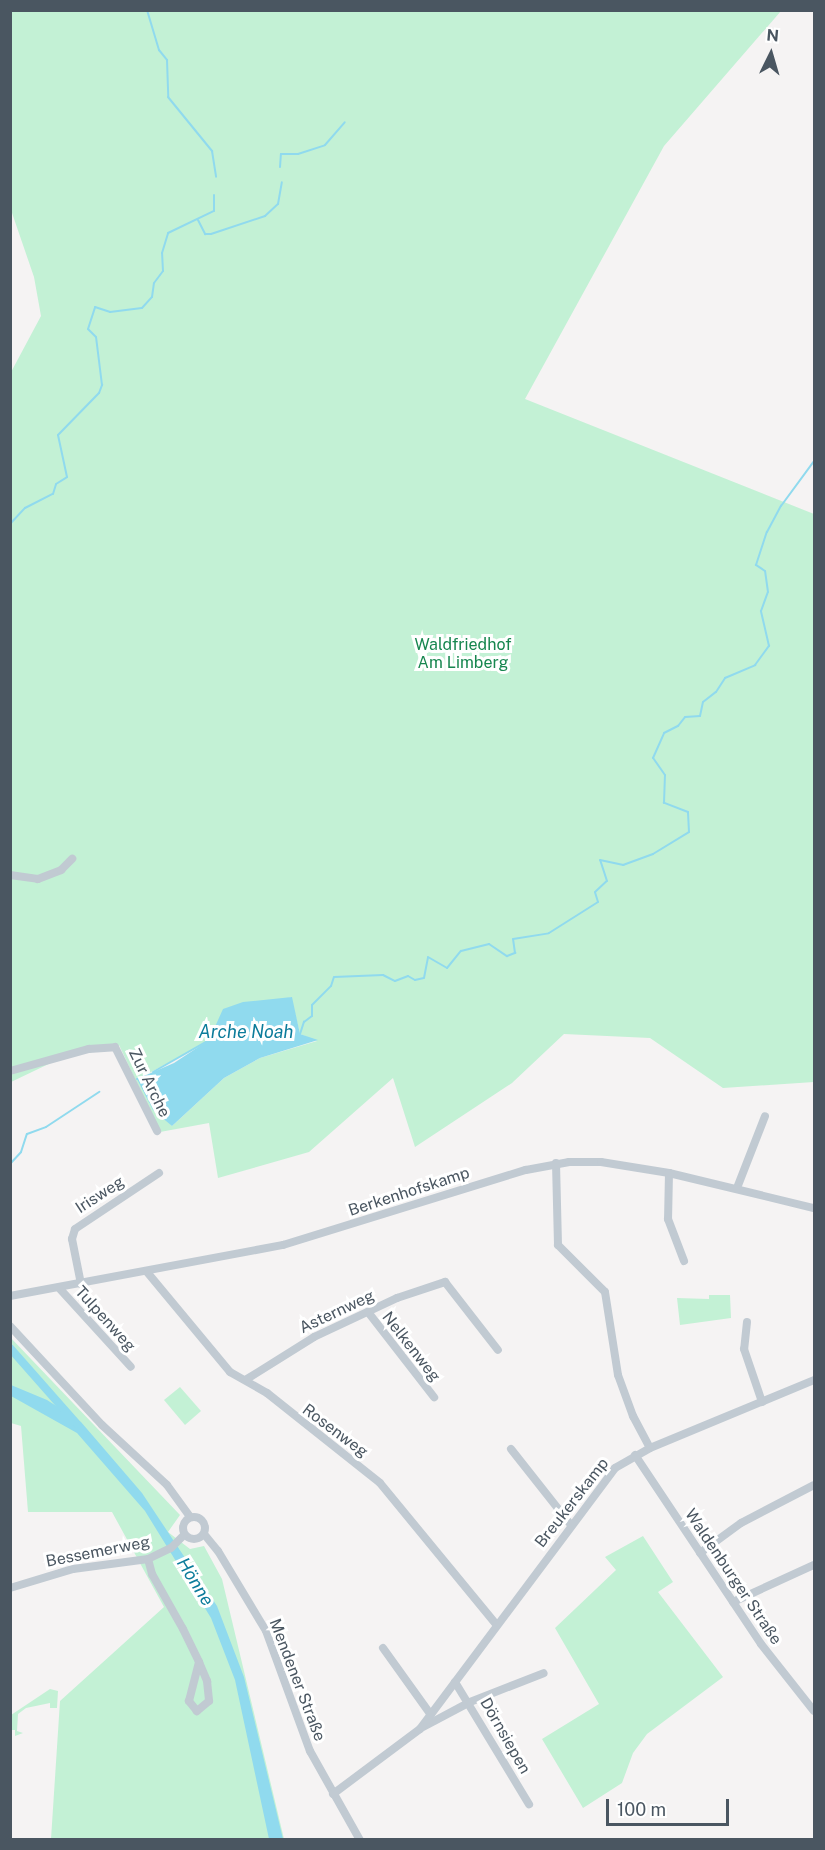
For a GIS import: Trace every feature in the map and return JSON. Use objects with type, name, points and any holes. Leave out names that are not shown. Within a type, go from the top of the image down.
[{"type":"street","points":[[10,875],[38,879],[61,870],[72,860]]},
{"type":"street","name":"Zur Arche","points":[[10,1071],[89,1049],[118,1049],[157,1131]]},
{"type":"street","points":[[737,1188],[765,1116]]},
{"type":"street","name":"Berkenhofskamp","points":[[10,1296],[60,1289],[283,1245],[556,1163],[601,1162],[669,1173],[814,1208]]},
{"type":"street","points":[[556,1163],[558,1245],[605,1292],[621,1385],[650,1448]]},
{"type":"street","name":"Irisweg","points":[[81,1284],[72,1239],[75,1229],[159,1173]]},
{"type":"street","points":[[669,1173],[668,1219],[684,1261]]},
{"type":"street","name":"Rosenweg","points":[[147,1272],[230,1372],[247,1379],[380,1483],[496,1624]]},
{"type":"street","name":"Asternweg","points":[[247,1379],[314,1336],[445,1282],[498,1350]]},
{"type":"street","name":"Tulpenweg","points":[[60,1289],[131,1367]]},
{"type":"street","name":"Nelkenweg","points":[[368,1312],[434,1397]]},
{"type":"street","points":[[747,1322],[744,1349],[762,1402]]},
{"type":"street","name":"Mendener Straße","points":[[10,1326],[102,1425],[172,1490],[190,1517],[204,1521],[204,1534],[218,1551],[266,1630],[303,1737],[360,1839]]},
{"type":"street","name":"Breukerskamp","points":[[420,1729],[609,1474],[650,1448],[814,1380]]},
{"type":"street","points":[[511,1449],[571,1525]]},
{"type":"street","name":"Waldenburger Straße","points":[[636,1455],[761,1644],[814,1711]]},
{"type":"street","points":[[700,1553],[741,1523],[814,1485]]},
{"type":"street","points":[[190,1517],[182,1526],[183,1536],[196,1539],[204,1534]]},
{"type":"street","name":"Bessemerweg","points":[[10,1588],[73,1569],[148,1559],[171,1548],[183,1536]]},
{"type":"street","points":[[148,1559],[199,1662],[210,1697],[206,1707],[197,1711],[189,1701],[199,1662]]},
{"type":"street","points":[[733,1602],[814,1565]]},
{"type":"street","points":[[383,1648],[431,1715]]},
{"type":"street","name":"Breukerskamp","points":[[333,1794],[420,1729],[470,1702],[544,1673]]},
{"type":"street","name":"Dörnsiepen","points":[[455,1682],[470,1702],[529,1804]]},
{"type":"green space","name":"Waldfriedhof Am Limberg","points":[[10,11],[781,11],[664,146],[525,399],[814,514],[814,1082],[723,1088],[650,1038],[564,1034],[512,1083],[415,1147],[393,1078],[309,1152],[218,1178],[209,1123],[160,1132],[119,1045],[57,1060],[11,1082],[10,374],[41,316],[34,277],[11,210]],"holes":[[[291,997],[300,1034],[317,1041],[260,1058],[224,1078],[172,1126],[138,1079]]]},
{"type":"green space","points":[[709,1295],[730,1295],[731,1318],[680,1325],[677,1298],[709,1299]]},
{"type":"green space","points":[[10,1337],[180,1515],[168,1532],[190,1549],[204,1546],[222,1579],[284,1839],[51,1839],[60,1701],[164,1607],[112,1512],[28,1512],[21,1426],[11,1423]]},
{"type":"green space","points":[[180,1387],[201,1411],[185,1425],[164,1400]]},
{"type":"green space","points":[[643,1536],[673,1582],[658,1592],[723,1677],[647,1734],[633,1753],[622,1783],[583,1808],[542,1739],[599,1704],[555,1628],[616,1570],[605,1557]]},
{"type":"green space","points":[[50,1689],[58,1691],[57,1708],[50,1708],[50,1703],[26,1708],[18,1714],[17,1731],[23,1733],[15,1736],[15,1730],[11,1730],[11,1715]]},
{"type":"water","name":"Arche Noah","points":[[292,997],[300,1034],[318,1040],[260,1058],[224,1078],[172,1126],[153,1110],[137,1079],[174,1063],[209,1040],[223,1009],[243,1002]]},
{"type":"water","name":"Hönne","points":[[11,1385],[47,1400],[81,1422],[142,1493],[217,1606],[244,1677],[283,1839],[269,1839],[235,1680],[211,1618],[145,1511],[77,1433],[11,1396]]},
{"type":"waterway","points":[[147,10],[159,50],[167,60],[168,97],[212,151],[216,177]]},
{"type":"waterway","points":[[280,167],[281,154],[298,154],[325,145],[345,122]]},
{"type":"waterway","points":[[198,220],[205,234],[211,234],[265,216],[278,204],[282,182]]},
{"type":"waterway","points":[[10,524],[25,508],[53,494],[56,484],[67,477],[58,435],[99,393],[102,385],[96,337],[88,329],[95,307],[110,312],[142,308],[152,297],[154,283],[163,271],[162,253],[168,233],[214,211],[214,195]]},
{"type":"waterway","points":[[300,1034],[304,1022],[312,1016],[312,1005],[331,986],[334,977],[383,975],[395,981],[408,976],[415,980],[424,978],[428,957],[447,968],[461,951],[489,944],[507,956],[515,953],[513,939],[549,933],[598,902],[595,892],[607,881],[600,860],[623,865],[653,854],[689,832],[688,812],[664,803],[665,775],[653,758],[664,733],[678,726],[685,717],[700,716],[703,702],[716,692],[725,678],[755,665],[769,646],[761,611],[768,592],[765,571],[756,565],[767,532],[781,506],[814,461]]},
{"type":"waterway","points":[[153,1072],[211,1039]]},
{"type":"waterway","points":[[137,1079],[145,1076]]},
{"type":"waterway","points":[[10,1164],[21,1152],[27,1134],[46,1127],[99,1092]]},
{"type":"waterway","points":[[10,1348],[77,1424]]}]
